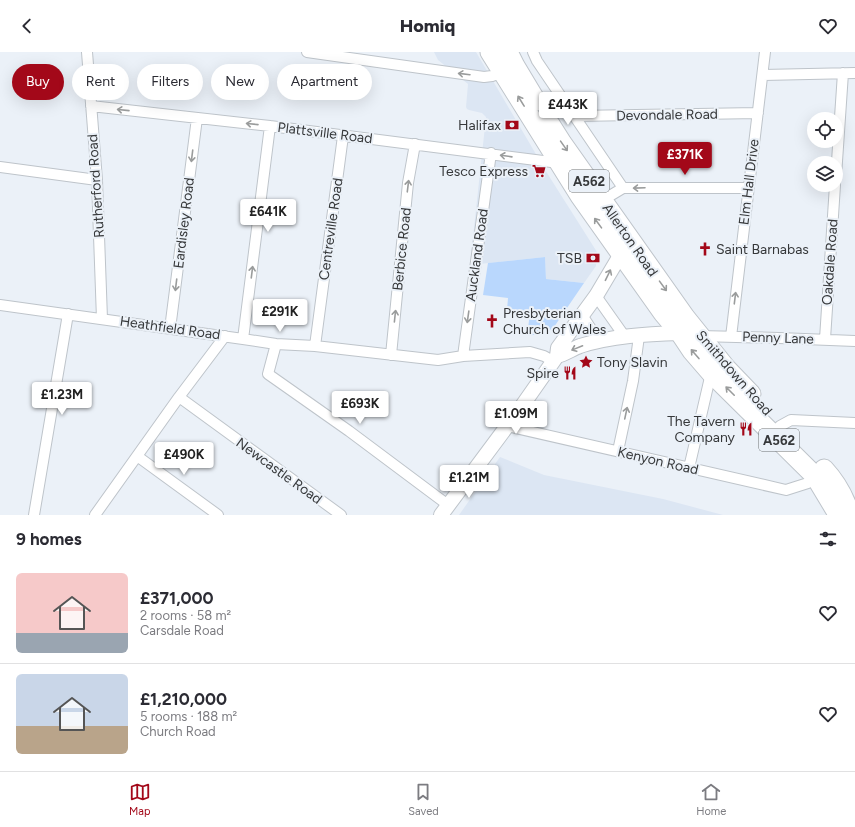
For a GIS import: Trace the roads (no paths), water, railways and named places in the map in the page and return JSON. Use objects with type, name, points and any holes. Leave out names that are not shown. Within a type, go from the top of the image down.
[{"type":"highway","name":"Allerton Road","points":[[490,52],[511,59],[562,143],[603,200],[645,288]]},
{"type":"highway","name":"Allerton Road","points":[[511,59],[559,163],[594,216],[628,250],[672,323]]},
{"type":"highway","name":"Smithdown Road","points":[[645,288],[692,351],[711,373],[776,429]]},
{"type":"highway","name":"Smithdown Road","points":[[672,323],[701,336],[815,476],[844,507]]},
{"type":"street","name":"Rutherford Road","points":[[87,52],[97,180],[102,319]]},
{"type":"street","points":[[307,52],[484,77],[492,76],[511,59]]},
{"type":"street","points":[[533,52],[537,61],[623,188]]},
{"type":"street","name":"Elm Hall Drive","points":[[731,337],[765,52]]},
{"type":"street","points":[[837,156],[843,73]]},
{"type":"street","points":[[763,75],[855,73]]},
{"type":"street","name":"Plattsville Road","points":[[91,106],[270,126],[559,163]]},
{"type":"street","name":"Devondale Road","points":[[575,116],[758,113]]},
{"type":"street","name":"Eardisley Road","points":[[170,329],[197,118]]},
{"type":"street","points":[[244,338],[270,126]]},
{"type":"street","name":"Centreville Road","points":[[315,346],[343,136]]},
{"type":"street","name":"Berbice Road","points":[[391,355],[408,183],[415,144]]},
{"type":"street","name":"Auckland Road","points":[[462,356],[491,154]]},
{"type":"street","points":[[0,167],[97,180]]},
{"type":"street","points":[[603,200],[623,188],[748,188]]},
{"type":"street","name":"Oakdale Road","points":[[825,339],[835,192]]},
{"type":"street","points":[[276,344],[268,374],[349,431],[445,510],[555,358],[558,348],[628,250]]},
{"type":"street","points":[[596,296],[625,337]]},
{"type":"street","name":"Heathfield Road","points":[[0,305],[244,338],[276,344],[315,346],[438,360],[462,356],[530,352],[555,358]]},
{"type":"street","points":[[34,515],[68,314]]},
{"type":"street","points":[[582,315],[599,341]]},
{"type":"street","points":[[555,358],[566,354],[579,346],[599,341],[640,336],[672,323]]},
{"type":"street","name":"Penny Lane","points":[[672,323],[701,336],[855,341]]},
{"type":"street","points":[[95,515],[225,336]]},
{"type":"street","points":[[618,451],[633,381],[640,336]]},
{"type":"street","points":[[689,468],[711,373]]},
{"type":"street","name":"Newcastle Road","points":[[179,398],[340,515]]},
{"type":"street","points":[[776,429],[791,420],[855,423]]},
{"type":"street","name":"Kenyon Road","points":[[507,426],[786,490],[808,483]]},
{"type":"street","points":[[137,456],[218,515]]},
{"type":"place","name":"Halifax","points":[[512,125]]},
{"type":"place","name":"Tesco Express","points":[[539,171]]},
{"type":"place","name":"Saint Barnabas","points":[[705,249]]},
{"type":"place","name":"TSB","points":[[593,258]]},
{"type":"place","name":"Presbyterian Church of Wales","points":[[492,321]]},
{"type":"place","name":"Tony Slavin","points":[[586,362]]},
{"type":"place","name":"Spire","points":[[570,373]]},
{"type":"place","name":"The Tavern Company","points":[[746,429]]}]
